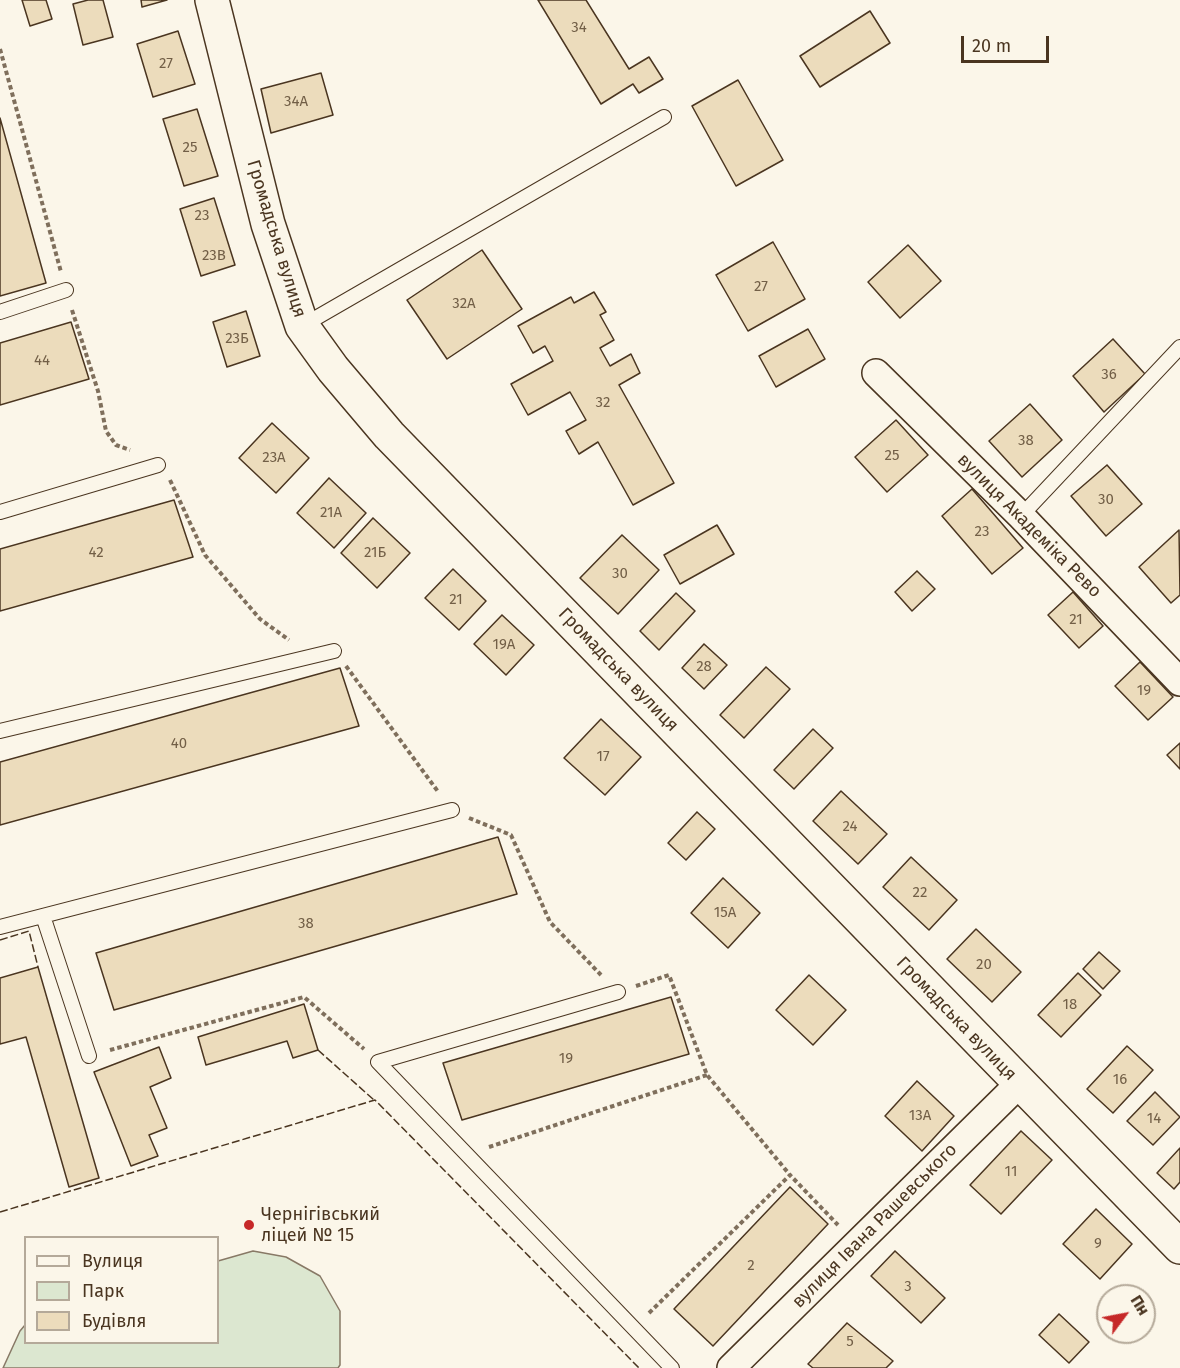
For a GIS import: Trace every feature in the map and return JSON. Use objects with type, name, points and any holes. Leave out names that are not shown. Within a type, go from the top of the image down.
[{"type":"street","name":"Громадська вулиця","points":[[212,0],[268,224],[302,326],[333,369],[388,435],[1018,1084],[1180,1247]]},
{"type":"street","name":"вулиця Академіка Рево","points":[[876,373],[1021,516],[1180,682]]},
{"type":"street","name":"вулиця Івана Рашевського","points":[[730,1368],[1018,1084]]},
{"type":"lane","points":[[302,326],[664,117]]},
{"type":"lane","points":[[0,312],[66,291]]},
{"type":"lane","points":[[1021,516],[1180,347]]},
{"type":"lane","points":[[0,512],[158,465]]},
{"type":"lane","points":[[0,731],[334,651]]},
{"type":"lane","points":[[0,927],[452,810]]},
{"type":"lane","points":[[43,916],[89,1056]]},
{"type":"lane","points":[[618,992],[378,1062],[672,1368]]},
{"type":"path","points":[[0,49],[66,291],[98,391],[106,431],[116,445],[149,456],[158,465],[173,483],[205,555],[260,619],[311,656]]},
{"type":"path","points":[[334,651],[452,810],[511,835],[550,922],[618,992],[669,975],[707,1075],[790,1176],[856,1244]]},
{"type":"path","points":[[89,1056],[304,997],[378,1062]]},
{"type":"path","points":[[465,1154],[707,1075]]},
{"type":"path","points":[[633,1328],[790,1176]]},
{"type":"green space","points":[[253,1251],[286,1257],[320,1276],[340,1311],[340,1365],[338,1368],[3,1368],[24,1326],[24,1344],[219,1344],[219,1261]]},
{"type":"building","points":[[22,0],[46,0],[52,19],[30,26]]},
{"type":"building","points":[[88,0],[103,0],[113,37],[83,45],[73,4]]},
{"type":"building","points":[[141,0],[167,0],[142,7]]},
{"type":"building","points":[[538,0],[586,0],[629,69],[649,57],[663,79],[639,93],[633,84],[601,104]]},
{"type":"building","points":[[870,11],[890,43],[820,87],[800,56]]},
{"type":"building","points":[[178,31],[195,84],[153,97],[137,44]]},
{"type":"building","points":[[321,73],[333,115],[271,133],[261,89]]},
{"type":"building","points":[[738,80],[783,160],[736,186],[692,106]]},
{"type":"building","points":[[197,109],[218,176],[184,186],[163,119]]},
{"type":"building","points":[[0,118],[46,283],[0,296]]},
{"type":"building","points":[[214,198],[235,265],[201,276],[180,209]]},
{"type":"building","points":[[773,242],[805,299],[748,331],[716,275]]},
{"type":"building","points":[[908,245],[941,281],[900,318],[868,282]]},
{"type":"building","points":[[482,250],[522,309],[447,359],[407,300]]},
{"type":"building","points":[[594,292],[606,312],[600,315],[614,340],[600,348],[610,366],[631,354],[640,373],[619,385],[674,483],[633,505],[598,442],[579,454],[566,431],[586,420],[570,392],[528,415],[511,384],[553,361],[545,346],[533,353],[518,326],[571,297],[574,303]]},
{"type":"building","points":[[246,311],[260,356],[227,367],[213,322]]},
{"type":"building","points":[[71,322],[89,379],[0,405],[0,343]]},
{"type":"building","points":[[808,329],[825,359],[776,387],[759,356]]},
{"type":"building","points":[[1113,339],[1145,374],[1104,412],[1073,376]]},
{"type":"building","points":[[1030,404],[1062,440],[1022,477],[989,441]]},
{"type":"building","points":[[896,420],[928,455],[887,492],[855,457]]},
{"type":"building","points":[[272,423],[309,458],[276,493],[239,458]]},
{"type":"building","points":[[1107,465],[1142,504],[1106,536],[1071,496]]},
{"type":"building","points":[[329,478],[366,513],[334,548],[297,513]]},
{"type":"building","points":[[972,489],[1023,548],[992,574],[942,516]]},
{"type":"building","points":[[174,500],[193,557],[0,611],[0,549]]},
{"type":"building","points":[[373,518],[410,553],[377,588],[341,553]]},
{"type":"building","points":[[717,525],[734,554],[680,584],[664,555]]},
{"type":"building","points":[[1179,530],[1180,595],[1171,603],[1139,567]]},
{"type":"building","points":[[622,535],[659,570],[618,614],[580,578]]},
{"type":"building","points":[[453,569],[486,601],[459,630],[425,598]]},
{"type":"building","points":[[917,571],[935,589],[912,611],[895,592]]},
{"type":"building","points":[[1073,592],[1103,626],[1079,648],[1048,615]]},
{"type":"building","points":[[676,593],[695,611],[659,650],[640,631]]},
{"type":"building","points":[[502,615],[534,645],[506,675],[474,644]]},
{"type":"building","points":[[704,644],[727,665],[704,689],[682,668]]},
{"type":"building","points":[[1140,662],[1173,697],[1148,720],[1115,686]]},
{"type":"building","points":[[766,667],[790,689],[744,738],[720,715]]},
{"type":"building","points":[[340,668],[359,726],[0,825],[0,762]]},
{"type":"building","points":[[601,719],[641,757],[605,795],[564,758]]},
{"type":"building","points":[[813,729],[833,748],[794,789],[774,770]]},
{"type":"building","points":[[1180,743],[1180,769],[1167,755]]},
{"type":"building","points":[[841,791],[887,834],[858,864],[813,821]]},
{"type":"building","points":[[697,812],[715,829],[686,860],[668,843]]},
{"type":"building","points":[[498,837],[517,894],[114,1010],[96,953]]},
{"type":"building","points":[[911,857],[957,900],[929,930],[883,887]]},
{"type":"building","points":[[723,878],[760,913],[728,948],[691,913]]},
{"type":"building","points":[[976,929],[1021,972],[992,1002],[947,959]]},
{"type":"building","points":[[1099,952],[1120,971],[1103,989],[1083,969]]},
{"type":"building","points":[[38,967],[99,1178],[69,1187],[26,1037],[0,1044],[0,978]]},
{"type":"building","points":[[1078,973],[1101,995],[1061,1037],[1038,1015]]},
{"type":"building","points":[[809,975],[846,1010],[813,1045],[776,1010]]},
{"type":"building","points":[[671,997],[689,1054],[462,1120],[443,1063]]},
{"type":"building","points":[[304,1004],[318,1050],[293,1058],[287,1041],[206,1065],[198,1037]]},
{"type":"building","points":[[1127,1046],[1153,1070],[1113,1113],[1087,1089]]},
{"type":"building","points":[[159,1047],[171,1078],[150,1087],[167,1128],[149,1135],[158,1156],[131,1166],[94,1072]]},
{"type":"building","points":[[917,1081],[954,1116],[922,1151],[885,1116]]},
{"type":"building","points":[[1155,1092],[1180,1117],[1153,1145],[1127,1121]]},
{"type":"building","points":[[1021,1131],[1052,1160],[1001,1214],[970,1185]]},
{"type":"building","points":[[1180,1148],[1180,1182],[1174,1189],[1157,1173]]},
{"type":"building","points":[[790,1187],[828,1224],[713,1346],[674,1309]]},
{"type":"building","points":[[1096,1209],[1132,1244],[1100,1279],[1063,1244]]},
{"type":"building","points":[[895,1251],[945,1298],[921,1323],[871,1276]]},
{"type":"building","points":[[1059,1314],[1089,1342],[1069,1363],[1039,1335]]},
{"type":"building","points":[[847,1323],[893,1361],[886,1368],[813,1368],[808,1364]]},
{"type":"fence","points":[[0,940],[29,931],[38,967]]},
{"type":"fence","points":[[318,1050],[374,1100]]},
{"type":"fence","points":[[0,1212],[375,1100],[639,1368]]},
{"type":"place","name":"Чернігівський ліцей № 15","points":[[249,1225]]}]
